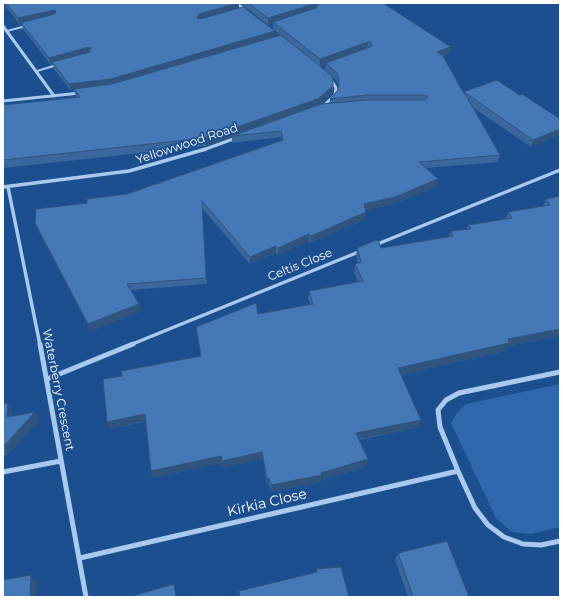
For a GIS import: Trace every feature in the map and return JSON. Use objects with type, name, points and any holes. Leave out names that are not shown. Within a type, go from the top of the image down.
[{"type":"street","points":[[236,3],[250,14]]},
{"type":"street","points":[[3,26],[54,96]]},
{"type":"street","points":[[319,109],[329,102],[335,95],[336,88],[334,82],[328,76]]},
{"type":"street","points":[[3,102],[83,93]]},
{"type":"street","name":"Yellowwood Road","points":[[5,187],[129,171],[191,154],[244,135]]},
{"type":"street","name":"Celtis Close","points":[[47,379],[560,170]]},
{"type":"street","name":"Waterberry Crescent","points":[[5,187],[47,379],[86,597]]},
{"type":"street","points":[[560,372],[459,393],[446,400],[438,410],[440,428],[458,471],[475,508],[488,525],[504,537],[522,544],[541,545],[560,541]]},
{"type":"street","points":[[3,472],[61,462]]},
{"type":"street","name":"Kirkia Close","points":[[80,558],[458,471]]},
{"type":"lane","points":[[237,12],[244,10]]},
{"type":"lane","points":[[7,31],[28,25]]},
{"type":"lane","points":[[37,71],[58,65]]},
{"type":"lane","points":[[319,109],[326,108]]},
{"type":"shaded area","points":[[560,384],[560,527],[531,534],[512,532],[496,518],[451,423],[457,413],[466,404]]},
{"type":"building","points":[[6,3],[238,3],[199,14],[197,18],[200,19],[243,7],[275,31],[111,79],[69,84],[52,62],[90,52],[91,48],[89,47],[49,58],[21,23],[54,14],[56,12],[55,10],[18,18]]},
{"type":"building","points":[[248,3],[317,3],[268,18]]},
{"type":"building","points":[[317,3],[383,3],[451,47],[437,52],[443,56],[463,92],[497,80],[519,95],[522,94],[560,119],[560,129],[533,140],[464,92],[500,155],[419,162],[438,179],[395,197],[364,204],[366,212],[311,236],[309,234],[278,248],[276,246],[250,257],[202,201],[206,278],[127,284],[139,304],[88,324],[35,223],[36,209],[87,203],[87,199],[127,194],[283,140],[281,131],[232,136],[321,104],[367,100],[425,100],[428,97],[425,95],[367,95],[330,99],[338,90],[339,81],[337,73],[326,63],[372,45],[371,42],[368,42],[320,59],[273,22],[316,8],[318,6]]},
{"type":"building","points":[[281,35],[332,76],[333,86],[318,99],[205,138],[3,160],[3,105],[80,97],[74,89],[112,84]]},
{"type":"building","points":[[560,196],[560,329],[508,339],[509,343],[398,368],[421,420],[356,433],[368,459],[321,473],[322,475],[271,485],[269,478],[267,479],[262,452],[222,461],[221,456],[151,471],[145,414],[107,422],[103,379],[122,376],[121,371],[201,356],[196,327],[256,303],[258,314],[313,304],[309,291],[363,281],[355,264],[361,262],[357,248],[374,241],[378,240],[381,248],[453,236],[451,231],[471,229],[468,225],[512,218],[508,212],[550,205],[546,199]]},
{"type":"building","points":[[8,403],[7,417],[35,412],[3,447],[3,404]]},
{"type":"building","points":[[447,541],[469,597],[413,597],[398,553]]},
{"type":"building","points":[[341,567],[349,597],[240,597],[239,591],[317,572],[316,569]]},
{"type":"building","points":[[31,575],[30,597],[3,597],[3,580]]},
{"type":"building","points":[[174,584],[176,597],[132,597],[132,596]]}]
